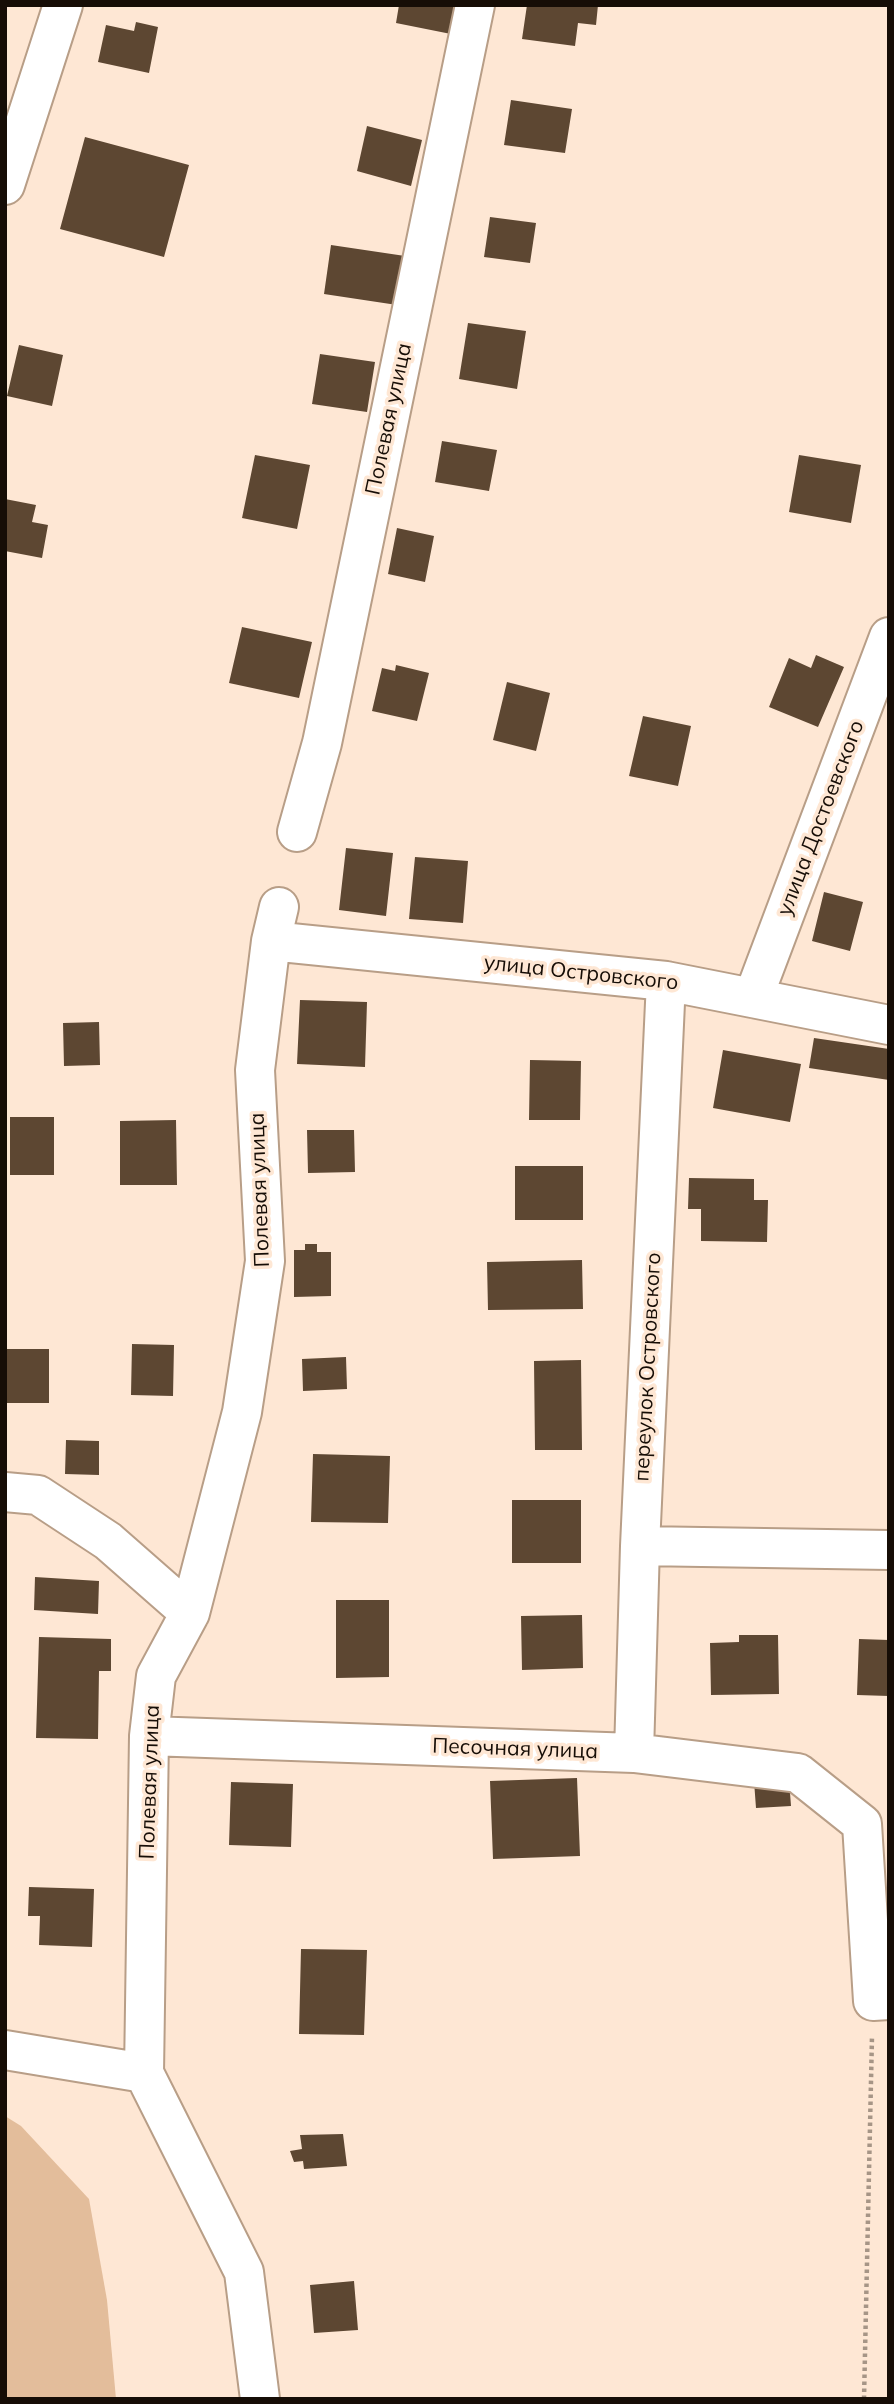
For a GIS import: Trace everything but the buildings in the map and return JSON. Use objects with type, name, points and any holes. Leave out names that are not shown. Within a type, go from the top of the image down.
[{"type":"street","points":[[5,185],[63,5]]},
{"type":"street","name":"Полевая улица","points":[[298,832],[322,744],[475,5]]},
{"type":"street","name":"улица Достоевского","points":[[753,998],[889,637]]},
{"type":"street","name":"Полевая улица","points":[[260,2399],[244,2272],[144,2073],[149,1736],[156,1676],[190,1613],[242,1412],[265,1261],[255,1070],[275,924]]},
{"type":"street","name":"улица Островского","points":[[275,924],[666,981],[889,1025]]},
{"type":"street","name":"переулок Островского","points":[[634,1753],[640,1546],[666,981]]},
{"type":"street","points":[[5,1492],[38,1495],[108,1541],[190,1613]]},
{"type":"street","points":[[640,1546],[889,1549]]},
{"type":"street","name":"Песочная улица","points":[[149,1736],[634,1753],[798,1773],[862,1824],[881,2001]]},
{"type":"street","points":[[5,2050],[144,2073]]},
{"type":"path","points":[[864,2399],[881,2001]]},
{"type":"shaded area","points":[[5,2116],[21,2126],[89,2199],[107,2300],[116,2399],[5,2399]]}]
